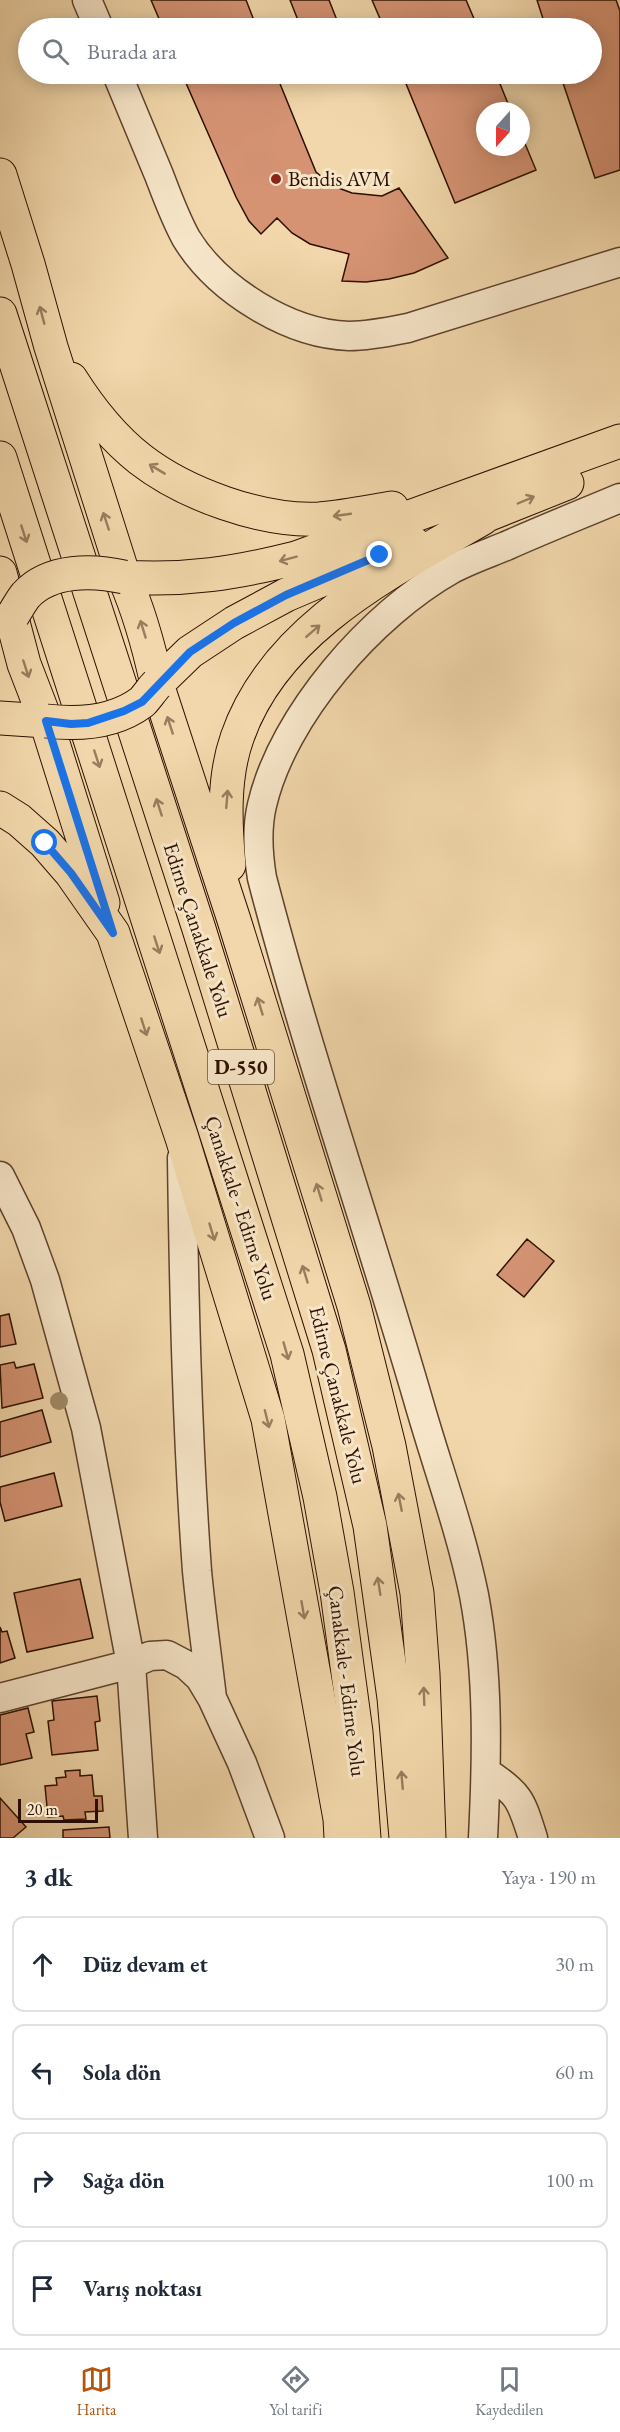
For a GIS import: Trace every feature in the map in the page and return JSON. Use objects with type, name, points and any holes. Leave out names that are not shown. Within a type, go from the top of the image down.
[{"type":"main road","points":[[0,175],[51,347],[151,655],[157,684],[234,920],[354,1306],[389,1446],[417,1593],[423,1674],[429,1838]]},
{"type":"main road","name":"Edirne Çanakkale Yolu","points":[[0,314],[199,929],[329,1350],[370,1526],[394,1698],[406,1838]]},
{"type":"main road","points":[[51,347],[82,397],[111,433],[140,459],[175,480],[225,504],[275,517],[319,519],[473,508]]},
{"type":"main road","points":[[0,718],[71,724],[88,723],[107,718],[142,702],[190,652],[234,623],[286,595],[380,555],[473,508],[620,441]]},
{"type":"main road","name":"Çanakkale - Edirne Yolu","points":[[0,458],[287,1354],[320,1497],[337,1592],[356,1732],[363,1838]]},
{"type":"main road","points":[[6,621],[26,595],[40,585],[60,576],[103,572],[155,579],[243,572],[563,484],[620,464]]},
{"type":"main road","points":[[234,920],[225,816],[228,781],[237,738],[258,692],[291,650],[335,611],[401,566],[473,508]]},
{"type":"main road","points":[[0,573],[6,621],[46,721],[113,933],[182,1138],[268,1419],[341,1838]]},
{"type":"main road","points":[[0,808],[19,820],[45,843],[71,873],[113,933]]},
{"type":"street","points":[[87,0],[95,18]]},
{"type":"street","points":[[121,84],[173,210],[191,246],[208,267],[229,287],[273,314],[300,325],[348,336],[378,334],[408,328],[620,262]]},
{"type":"street","points":[[483,1838],[486,1772],[483,1670],[471,1585],[381,1274],[303,1029],[262,878],[258,854],[258,830],[268,786],[301,716],[351,652],[385,617],[412,595],[453,568],[620,498]]},
{"type":"street","points":[[182,1138],[183,1273],[190,1460],[198,1574],[212,1698]]},
{"type":"street","points":[[0,1176],[26,1228],[45,1280],[86,1428],[131,1664],[143,1838]]},
{"type":"street","points":[[0,1698],[131,1664],[150,1656],[167,1655],[186,1665],[200,1678],[212,1698],[242,1763],[270,1838]]},
{"type":"street","points":[[486,1772],[510,1788],[519,1800],[533,1838]]},
{"type":"building","points":[[151,0],[246,0],[253,18],[159,18]]},
{"type":"building","points":[[290,0],[329,0],[336,18],[297,18]]},
{"type":"building","points":[[372,0],[466,0],[474,18],[380,18]]},
{"type":"building","points":[[537,0],[616,0],[620,11],[620,170],[595,178],[563,84],[602,84],[602,18],[543,18]]},
{"type":"building","name":"Bendis AVM","points":[[186,84],[280,84],[316,172],[333,186],[352,193],[382,196],[399,188],[448,258],[414,273],[389,279],[366,282],[342,281],[349,254],[310,244],[292,233],[277,218],[261,234],[249,221],[236,197]]},
{"type":"building","points":[[406,84],[500,84],[507,102],[476,102],[476,156],[530,156],[536,170],[455,203]]},
{"type":"building","points":[[527,1239],[554,1261],[524,1297],[497,1275]]},
{"type":"building","points":[[9,1314],[16,1344],[0,1347],[0,1316]]},
{"type":"building","points":[[14,1362],[16,1368],[34,1364],[43,1398],[2,1408],[0,1365]]},
{"type":"building","points":[[42,1410],[51,1442],[0,1457],[0,1422]]},
{"type":"building","points":[[54,1473],[62,1506],[5,1521],[0,1502],[0,1487]]},
{"type":"building","points":[[80,1579],[93,1638],[27,1652],[14,1593]]},
{"type":"building","points":[[0,1627],[2,1632],[7,1631],[15,1658],[0,1663]]},
{"type":"building","points":[[97,1696],[100,1721],[95,1722],[98,1750],[52,1755],[48,1721],[54,1720],[52,1701]]},
{"type":"building","points":[[28,1708],[34,1732],[26,1734],[32,1758],[0,1765],[0,1715]]},
{"type":"building","points":[[80,1770],[80,1776],[92,1775],[94,1796],[102,1796],[103,1811],[85,1812],[86,1819],[64,1820],[63,1816],[48,1817],[45,1786],[57,1785],[56,1778],[66,1777],[65,1771]]},
{"type":"building","points":[[0,1798],[26,1827],[13,1838],[0,1838]]},
{"type":"building","points":[[109,1827],[110,1838],[63,1838],[63,1830]]},
{"type":"place","name":"Bendis AVM","points":[[276,179]]},
{"type":"route","points":[[45,843],[71,873],[113,933],[46,721],[71,724],[88,723],[124,711],[142,702],[190,652],[234,623],[286,595],[380,555]]}]
